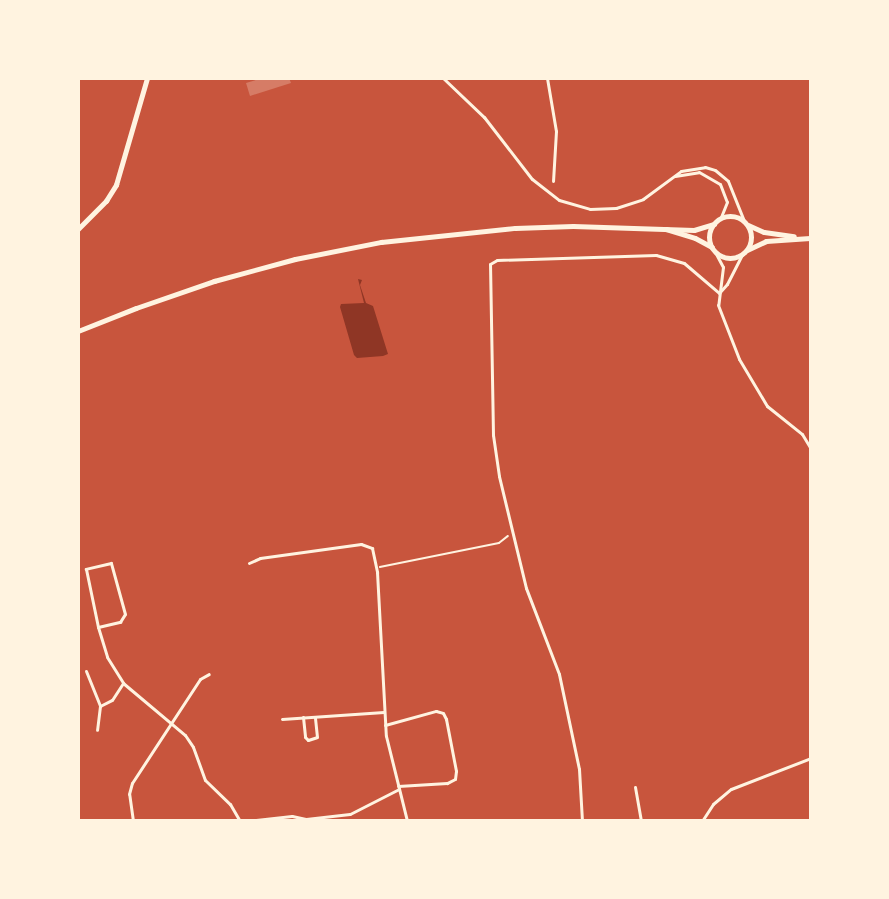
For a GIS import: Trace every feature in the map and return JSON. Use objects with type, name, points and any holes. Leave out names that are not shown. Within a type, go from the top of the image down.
[{"type":"main road","points":[[78,229],[105,201],[116,185],[147,78]]},
{"type":"main road","points":[[78,331],[156,300],[302,257],[437,234],[536,227],[698,230],[720,219],[734,217],[764,232],[810,238]]},
{"type":"main road","points":[[744,253],[751,238],[745,223]]},
{"type":"main road","points":[[714,224],[710,234],[714,249]]},
{"type":"main road","points":[[664,229],[695,238],[727,258],[744,253],[766,241],[810,238]]},
{"type":"street","points":[[443,78],[484,117],[537,184],[564,202],[590,209],[616,208],[643,199],[683,170],[697,167],[708,168],[721,174],[732,188],[745,223]]},
{"type":"street","points":[[547,78],[556,131],[553,181]]},
{"type":"street","points":[[674,176],[696,172],[708,175],[720,184],[727,202],[720,219]]},
{"type":"street","points":[[714,249],[723,267],[718,305],[750,379],[767,406],[802,434],[811,449]]},
{"type":"street","points":[[718,293],[727,284],[744,253]]},
{"type":"street","points":[[582,821],[579,769],[559,674],[526,588],[511,534],[493,435],[488,277],[492,262],[497,260],[656,255],[684,263],[718,293]]},
{"type":"street","points":[[249,563],[260,558],[366,544],[372,548],[376,568],[385,725],[407,821]]},
{"type":"street","points":[[98,627],[120,622],[125,614],[111,563],[86,569],[98,627],[107,657],[123,683],[189,741],[204,780],[230,804],[240,821]]},
{"type":"street","points":[[86,671],[100,706],[97,730]]},
{"type":"street","points":[[133,821],[130,788],[200,679],[209,674]]},
{"type":"street","points":[[100,706],[112,700],[123,683]]},
{"type":"street","points":[[247,821],[292,816],[309,819],[350,814],[399,787],[447,783],[455,779],[456,771],[443,713],[436,711],[385,725]]},
{"type":"street","points":[[282,719],[384,712]]},
{"type":"street","points":[[303,717],[305,738],[314,739],[317,735],[315,716]]},
{"type":"street","points":[[702,821],[713,804],[730,789],[811,758]]},
{"type":"street","points":[[635,787],[641,821]]},
{"type":"path","points":[[376,568],[499,543],[511,534]]},
{"type":"shaded area","points":[[358,279],[362,280],[360,285],[366,303],[373,306],[388,354],[383,356],[357,358],[354,355],[340,307],[341,304],[364,303]]},
{"type":"building","points":[[262,78],[289,78],[291,83],[250,96],[246,83]]}]
